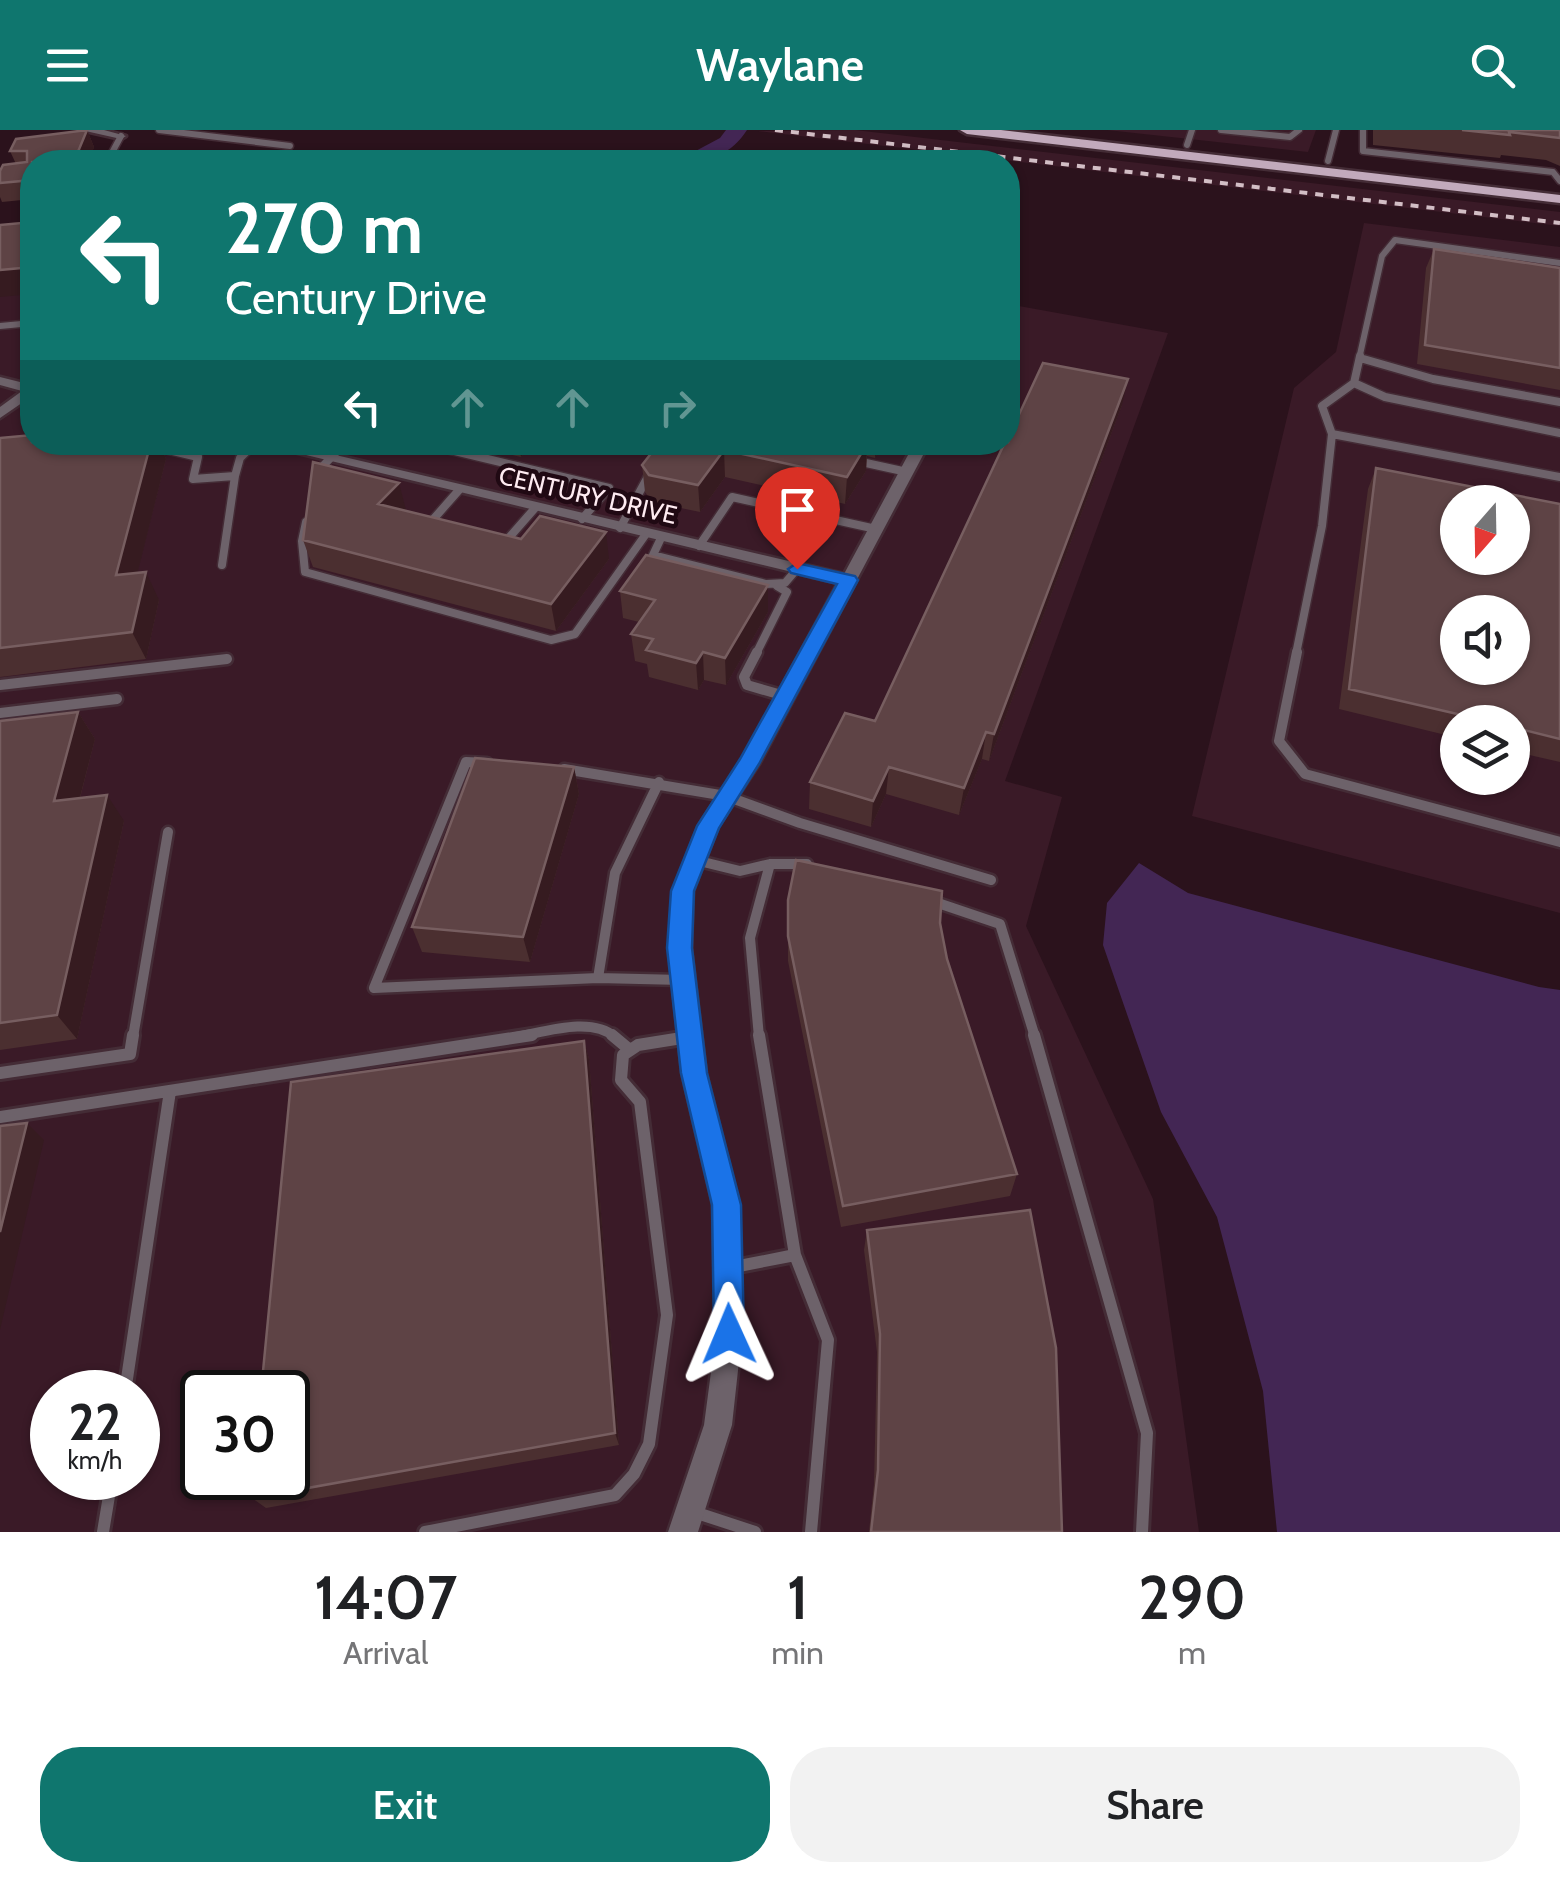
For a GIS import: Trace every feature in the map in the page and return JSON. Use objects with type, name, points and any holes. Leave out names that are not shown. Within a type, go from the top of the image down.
[{"type":"main road","points":[[967,130],[1327,167],[1560,198]]},
{"type":"main road","points":[[1053,130],[1187,145],[1327,167],[1560,184]]},
{"type":"street","points":[[91,130],[121,136]]},
{"type":"street","name":"CENTURY DRIVE","points":[[312,455],[848,580]]},
{"type":"street","points":[[686,1521],[718,1424],[729,1334],[726,1205],[694,1073],[680,948],[682,891],[708,826],[785,696],[916,455]]},
{"type":"lane","points":[[159,130],[290,146]]},
{"type":"lane","points":[[1187,145],[1192,130]]},
{"type":"lane","points":[[1221,130],[1276,137],[1290,137],[1298,130]]},
{"type":"lane","points":[[1327,167],[1336,130]]},
{"type":"lane","points":[[1363,130],[1363,150],[1553,172],[1560,184]]},
{"type":"lane","points":[[113,150],[121,136]]},
{"type":"lane","points":[[1560,263],[1396,240],[1382,256],[1354,383],[1322,406],[1332,434],[1322,526],[1279,741],[1306,774],[1560,842]]},
{"type":"lane","points":[[1360,358],[1433,380],[1560,402]]},
{"type":"lane","points":[[1354,383],[1385,398],[1560,434]]},
{"type":"lane","points":[[1332,434],[1560,477]]},
{"type":"lane","points":[[186,455],[198,458],[193,479],[235,476]]},
{"type":"lane","points":[[222,566],[235,476],[243,455]]},
{"type":"lane","points":[[312,491],[315,475],[333,455]]},
{"type":"lane","points":[[471,455],[608,488],[582,519]]},
{"type":"lane","points":[[837,457],[907,472]]},
{"type":"lane","points":[[620,528],[635,507],[635,492],[654,467]]},
{"type":"lane","points":[[449,528],[430,523],[459,490]]},
{"type":"lane","points":[[699,546],[732,496],[876,528]]},
{"type":"lane","points":[[309,508],[302,541],[305,572],[551,640],[575,634],[654,536]]},
{"type":"lane","points":[[487,537],[506,542],[536,508]]},
{"type":"lane","points":[[654,536],[654,555],[777,586],[787,592],[784,606],[744,677],[747,685],[785,696]]},
{"type":"lane","points":[[777,586],[790,579],[797,569]]},
{"type":"lane","points":[[0,685],[227,659]]},
{"type":"lane","points":[[0,713],[117,699]]},
{"type":"lane","points":[[504,765],[466,762],[374,988],[598,978],[683,980]]},
{"type":"lane","points":[[542,768],[599,772],[726,796],[800,824],[991,880]]},
{"type":"lane","points":[[598,978],[615,872],[659,782]]},
{"type":"lane","points":[[0,1072],[130,1054],[168,832]]},
{"type":"lane","points":[[695,860],[740,871],[803,862],[821,868]]},
{"type":"lane","points":[[770,864],[750,938],[760,1046],[795,1255],[828,1340],[812,1532]]},
{"type":"lane","points":[[912,895],[1000,924],[1059,1114],[1146,1432],[1142,1532]]},
{"type":"lane","points":[[0,1117],[587,1026],[607,1030],[630,1050]]},
{"type":"lane","points":[[425,1532],[615,1495],[634,1474],[650,1444],[667,1315],[640,1102],[621,1080],[623,1054],[638,1045],[690,1037]]},
{"type":"lane","points":[[128,1370],[170,1091]]},
{"type":"lane","points":[[728,1268],[795,1255]]},
{"type":"lane","points":[[104,1532],[109,1500]]},
{"type":"lane","points":[[686,1521],[755,1532]]},
{"type":"shaded area","points":[[855,130],[1560,212],[1560,226],[1020,162],[1020,150],[918,150],[758,131]]},
{"type":"shaded area","points":[[1107,130],[1316,130],[1308,152]]},
{"type":"shaded area","points":[[1364,223],[1560,247],[1560,913],[1192,816],[1294,388],[1336,352]]},
{"type":"shaded area","points":[[20,245],[20,455],[1020,455],[1020,306],[1168,333],[1005,781],[1062,797],[1026,926],[1153,1199],[1199,1532],[0,1532],[0,247]]},
{"type":"shaded area","points":[[1139,863],[1188,893],[1560,990],[1560,1532],[1277,1532],[1263,1391],[1217,1217],[1161,1112],[1103,945],[1107,903]]},
{"type":"building","points":[[87,130],[79,150],[10,151],[16,139]]},
{"type":"building","points":[[1462,130],[1560,130],[1560,138],[1509,132],[1510,135]]},
{"type":"building","points":[[20,163],[20,181],[0,183],[3,165]]},
{"type":"building","points":[[20,223],[20,268],[0,270],[0,225]]},
{"type":"building","points":[[1434,249],[1560,268],[1560,368],[1425,345]]},
{"type":"building","points":[[1043,363],[1128,379],[994,734],[986,732],[964,788],[889,767],[873,801],[810,782],[845,713],[875,721],[999,455],[1020,455],[1020,412]]},
{"type":"building","points":[[20,436],[20,455],[148,455],[116,575],[146,572],[132,632],[0,648],[0,438]]},
{"type":"building","points":[[650,455],[720,455],[698,485],[649,475],[642,465]]},
{"type":"building","points":[[747,455],[860,455],[847,477]]},
{"type":"building","points":[[313,462],[399,483],[378,504],[521,539],[540,516],[606,532],[551,604],[303,540]]},
{"type":"building","points":[[1376,468],[1463,485],[1440,485],[1440,575],[1530,575],[1530,498],[1560,504],[1560,739],[1530,732],[1530,705],[1440,705],[1440,710],[1349,689]]},
{"type":"building","points":[[646,555],[768,585],[725,658],[703,652],[696,663],[646,650],[653,639],[631,634],[655,600],[620,591]]},
{"type":"building","points":[[78,712],[54,801],[107,795],[57,1015],[0,1023],[0,721]]},
{"type":"building","points":[[475,758],[574,767],[523,937],[412,927]]},
{"type":"building","points":[[796,860],[942,891],[940,923],[947,959],[1017,1174],[843,1206],[788,936],[788,900]]},
{"type":"building","points":[[584,1041],[615,1433],[310,1488],[310,1370],[263,1370],[291,1082]]},
{"type":"building","points":[[27,1123],[0,1232],[0,1126]]},
{"type":"building","points":[[1030,1210],[1056,1348],[1062,1532],[871,1532],[878,1470],[880,1334],[867,1230]]},
{"type":"waterway","points":[[713,150],[728,143],[737,130]]},
{"type":"railway","points":[[775,130],[944,150]]},
{"type":"railway","points":[[1020,159],[1560,223]]},
{"type":"route","points":[[729,1334],[726,1205],[694,1073],[680,948],[682,891],[708,826],[748,764],[848,580],[797,569]]}]
